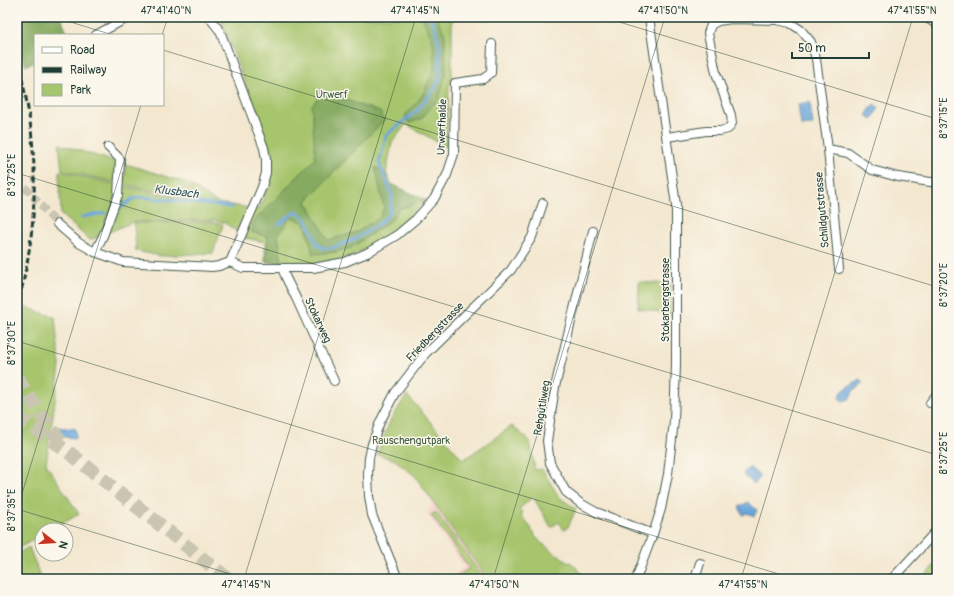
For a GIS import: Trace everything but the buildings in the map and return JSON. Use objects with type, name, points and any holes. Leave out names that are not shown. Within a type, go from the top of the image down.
[{"type":"street","points":[[98,34],[129,17]]},
{"type":"street","points":[[57,224],[79,243],[95,252],[123,262],[219,266],[230,262],[262,187],[266,172],[266,160],[264,148],[232,61],[220,31],[209,17]]},
{"type":"street","name":"Stokarbergstrasse","points":[[636,579],[653,534],[668,474],[672,437],[676,365],[676,205],[649,17]]},
{"type":"street","points":[[927,17],[937,23]]},
{"type":"street","name":"Schildgutstrasse","points":[[667,137],[706,131],[720,131],[728,129],[732,123],[731,115],[716,73],[708,33],[711,26],[718,21],[732,19],[777,20],[790,22],[801,30],[811,42],[816,59],[828,149],[838,269]]},
{"type":"street","name":"Urwerfhalde","points":[[230,262],[243,268],[313,268],[345,262],[367,254],[397,235],[434,199],[447,175],[454,154],[455,83],[483,79],[491,73],[492,44]]},
{"type":"street","points":[[95,252],[103,236],[118,196],[120,159],[108,147]]},
{"type":"street","points":[[828,149],[848,152],[872,170],[898,177],[937,183]]},
{"type":"street","name":"Friedbergstrasse","points":[[398,579],[372,515],[369,496],[369,458],[372,444],[380,422],[395,393],[425,354],[512,270],[532,237],[543,203]]},
{"type":"street","name":"Rehgütliweg","points":[[593,230],[556,387],[547,440],[550,463],[566,492],[580,503],[596,512],[653,534]]},
{"type":"street","name":"Stokarweg","points":[[282,268],[334,381]]},
{"type":"street","points":[[930,403],[937,394]]},
{"type":"street","points":[[892,579],[937,530]]},
{"type":"street","points":[[695,579],[700,563]]},
{"type":"shaded area","points":[[433,503],[487,579],[448,579],[464,567],[427,514]]},
{"type":"green space","points":[[17,17],[61,17],[68,34],[34,34],[34,62],[26,66],[17,43]]},
{"type":"green space","name":"Urwerf","points":[[217,17],[469,17],[452,19],[452,76],[449,87],[446,147],[406,124],[392,143],[386,173],[391,184],[426,200],[404,224],[378,244],[345,258],[315,264],[265,262],[265,242],[245,238],[225,223],[214,220],[133,222],[90,240],[61,215],[59,171],[180,199],[189,184],[217,203],[259,209],[270,181],[273,160],[222,22]]},
{"type":"green space","points":[[422,17],[437,17],[445,35],[446,74],[439,98],[421,119],[409,123],[405,116],[422,96],[434,69],[433,42]]},
{"type":"green space","points":[[323,92],[380,112],[384,120],[306,201],[328,240],[357,232],[379,218],[384,208],[375,167],[386,173],[391,184],[426,200],[399,209],[390,221],[351,248],[336,252],[313,254],[305,223],[291,217],[278,235],[282,263],[266,261],[268,237],[252,232],[254,221],[315,159],[312,105]]},
{"type":"green space","points":[[59,144],[116,162],[114,182],[62,170]]},
{"type":"green space","points":[[126,164],[187,183],[179,197],[124,184]]},
{"type":"green space","points":[[213,222],[223,225],[213,253],[161,256],[136,251],[134,223]]},
{"type":"green space","points":[[639,282],[671,284],[671,315],[638,308]]},
{"type":"green space","points":[[22,306],[55,317],[60,366],[46,464],[79,514],[65,522],[34,522],[34,539],[17,549],[17,320]]},
{"type":"green space","name":"Rauschengutpark","points":[[407,395],[463,460],[512,426],[530,441],[535,470],[542,469],[559,497],[576,509],[568,527],[564,530],[559,522],[551,527],[533,497],[519,509],[523,513],[521,515],[532,529],[531,530],[535,534],[534,535],[542,544],[557,555],[558,554],[568,563],[570,562],[573,564],[587,579],[487,579],[415,476],[395,460],[377,454],[391,419]]},
{"type":"green space","points":[[436,512],[484,579],[454,579],[469,568],[431,515]]},
{"type":"green space","points":[[29,547],[41,579],[17,579],[17,554]]},
{"type":"green space","points":[[937,562],[937,579],[922,579]]},
{"type":"water","points":[[810,102],[813,125],[801,126],[798,104]]},
{"type":"water","points":[[874,104],[879,108],[872,119],[866,115]]},
{"type":"water","points":[[861,380],[863,384],[853,391],[850,399],[842,401],[839,398],[845,389]]},
{"type":"water","points":[[56,427],[76,429],[76,438],[55,436]]},
{"type":"water","points":[[749,467],[761,477],[754,484],[743,474]]},
{"type":"water","points":[[748,502],[757,510],[754,516],[747,513],[743,515],[739,507]]},
{"type":"waterway","name":"Klusbach","points":[[279,224],[295,212],[300,214],[310,226],[319,246],[324,248],[332,248],[355,239],[379,224],[390,213],[392,195],[379,163],[386,136],[417,111],[435,88],[440,76],[439,42],[433,22],[429,17]]},
{"type":"waterway","name":"Klusbach","points":[[121,208],[132,199],[143,197],[232,207]]},
{"type":"waterway","name":"Klusbach","points":[[82,217],[105,213]]},
{"type":"tunnel","points":[[17,178],[57,224]]},
{"type":"tunnel","points":[[17,378],[45,421],[62,443]]},
{"type":"tunnel","points":[[17,416],[71,454],[228,579]]},
{"type":"railway","points":[[17,61],[25,91],[30,121],[34,183],[30,245],[25,276],[17,306]]}]
